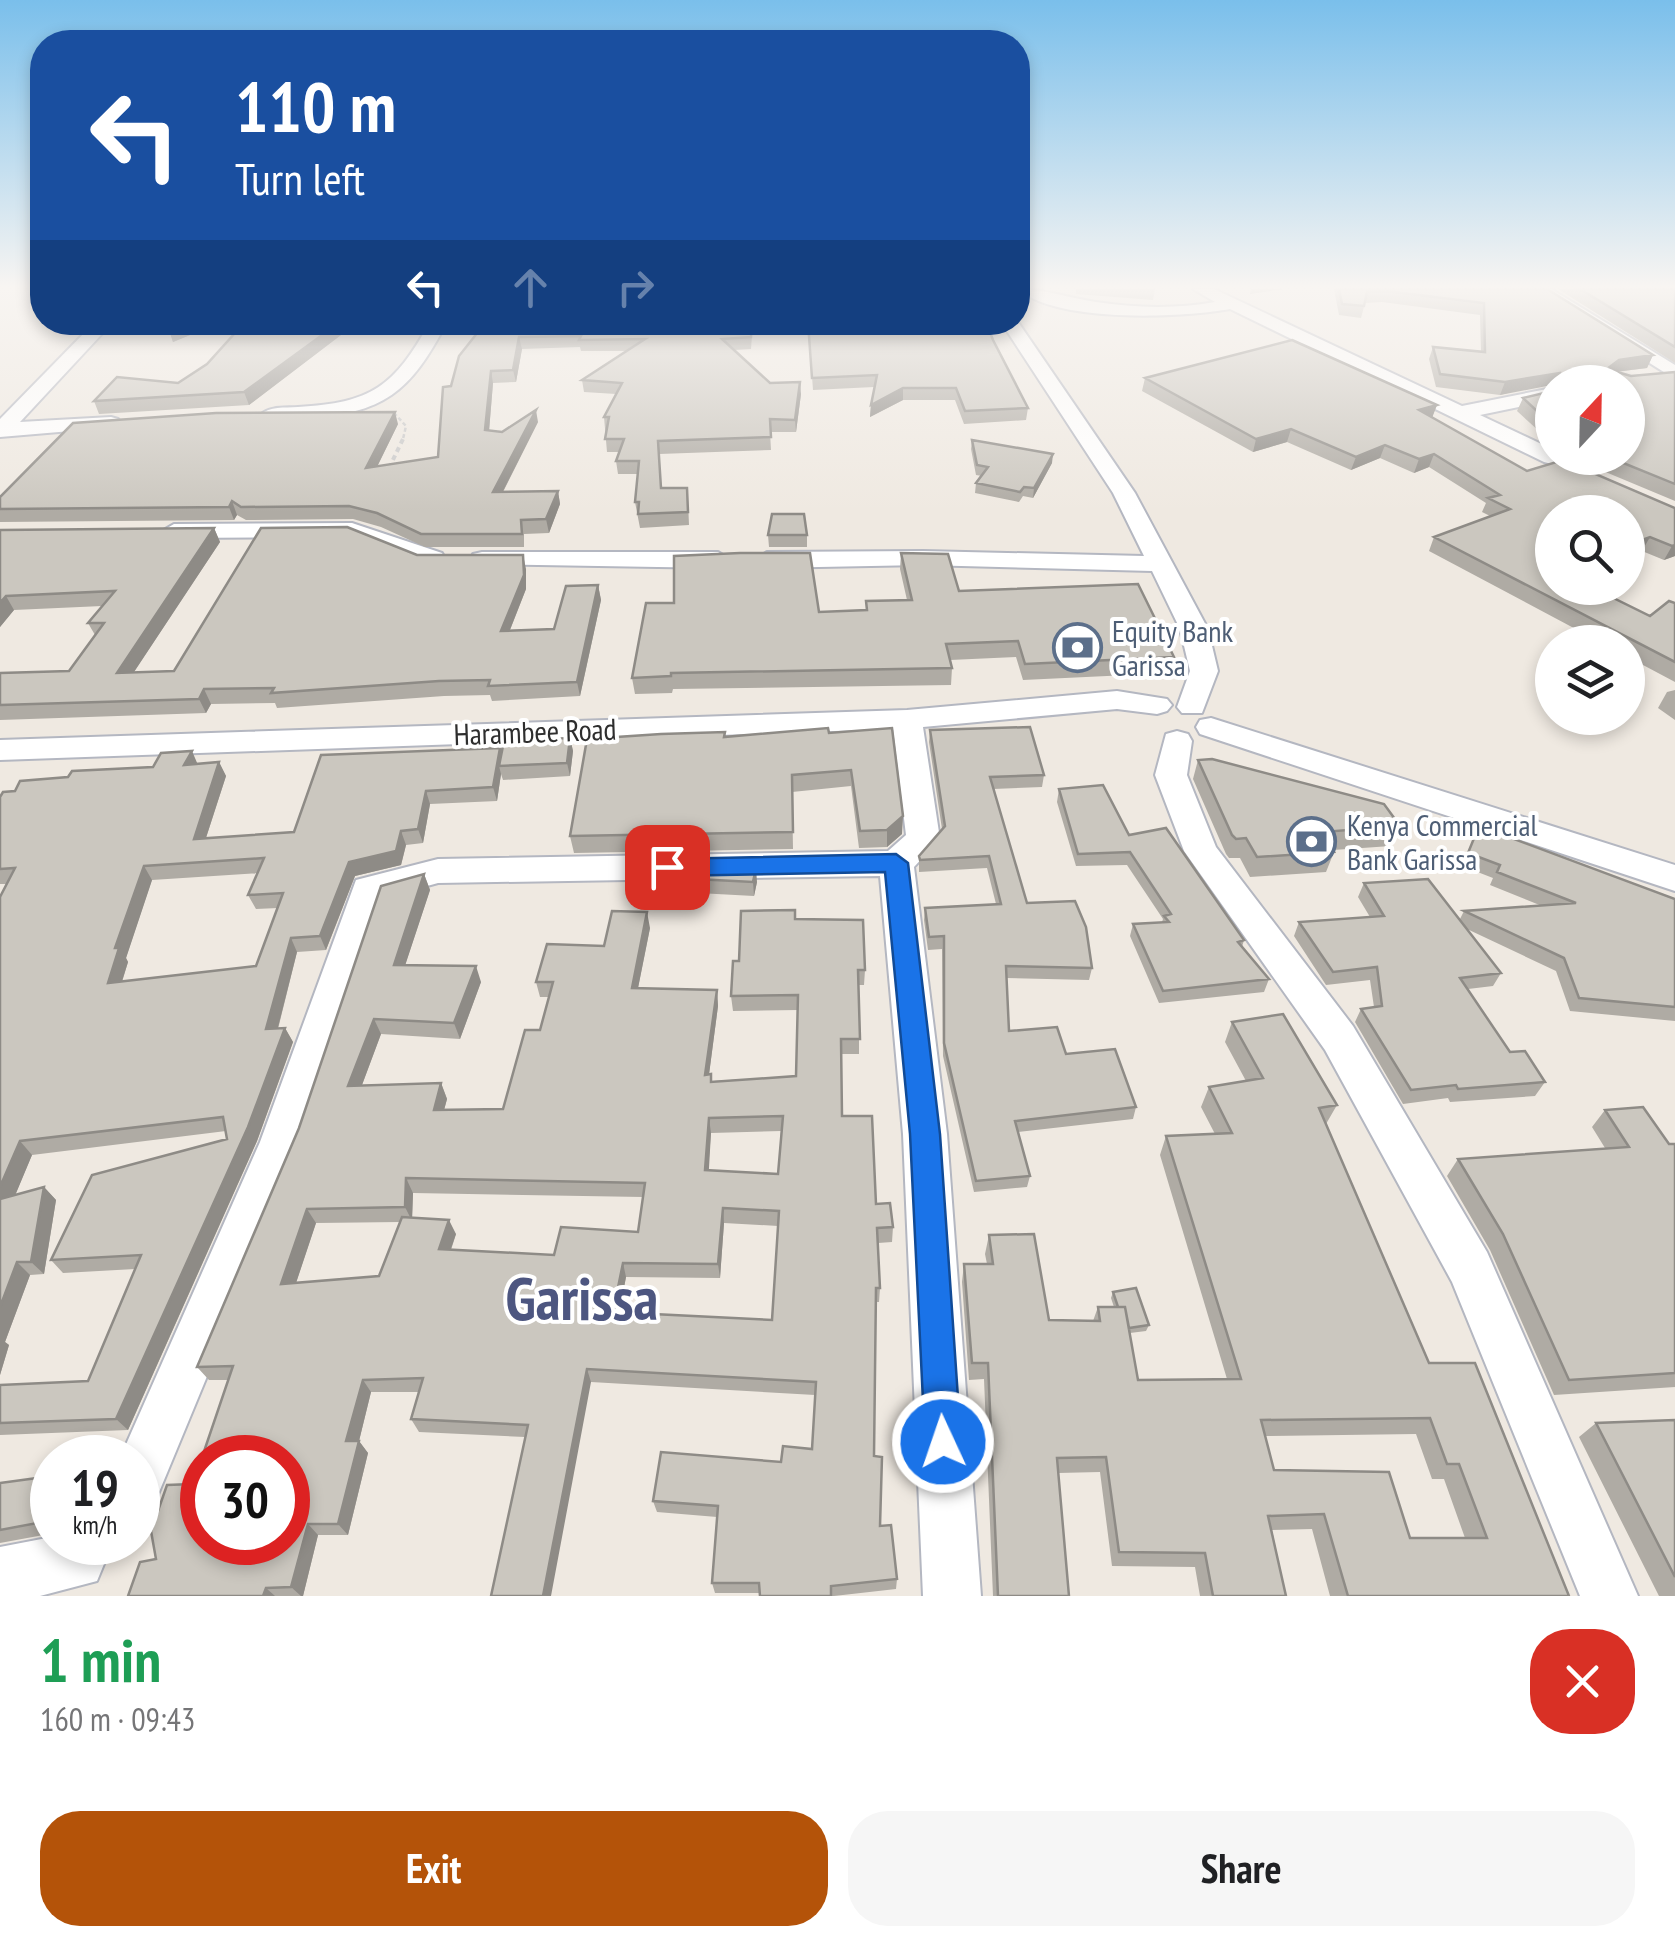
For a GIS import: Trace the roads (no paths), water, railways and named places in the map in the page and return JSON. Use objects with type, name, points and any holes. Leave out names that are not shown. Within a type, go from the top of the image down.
[{"type":"street","points":[[1,430],[65,363]]},
{"type":"street","points":[[255,416],[333,411],[374,401],[419,363]]},
{"type":"street","points":[[1038,363],[1124,493],[1194,629],[1204,671],[1177,721],[1171,774],[1201,851],[1338,1038],[1470,1268],[1609,1596]]},
{"type":"street","points":[[1357,363],[1535,448]]},
{"type":"street","points":[[1645,378],[1675,373]]},
{"type":"street","points":[[1459,412],[1535,397]]},
{"type":"street","points":[[1,430],[138,422]]},
{"type":"street","points":[[151,532],[352,530],[371,533],[402,552],[421,558],[923,558],[1163,564]]},
{"type":"street","name":"Harambee Road","points":[[4,757],[907,719],[1069,707],[1177,721],[1669,871]]},
{"type":"street","points":[[156,1435],[282,1142],[369,889],[438,871],[896,863],[924,838],[907,719]]},
{"type":"street","points":[[896,863],[925,1134],[952,1596]]},
{"type":"street","points":[[0,1575],[55,1565]]},
{"type":"place","name":"Equity Bank Garissa","points":[[1077,647]]},
{"type":"place","name":"Kenya Commercial Bank Garissa","points":[[1312,841]]},
{"type":"district","name":"Garissa","points":[[582,1298]]}]
